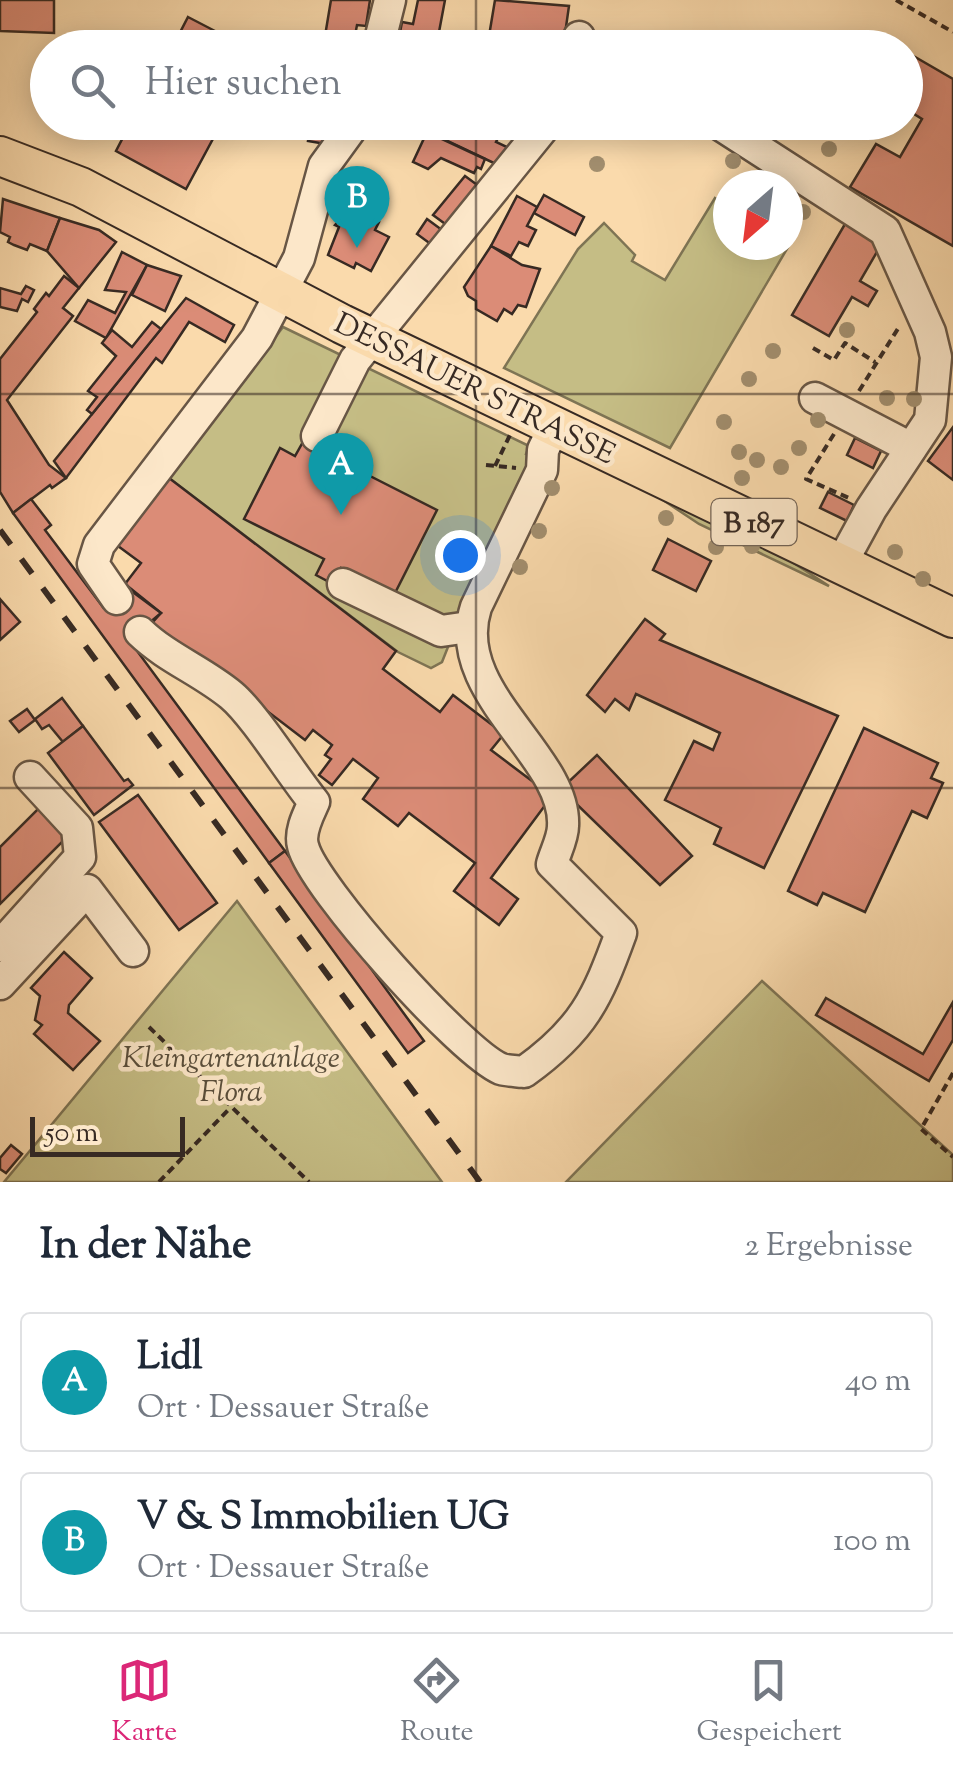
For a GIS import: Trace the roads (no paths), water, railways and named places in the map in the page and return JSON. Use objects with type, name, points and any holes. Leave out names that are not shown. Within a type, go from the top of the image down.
[{"type":"main road","name":"DESSAUER STRASSE","points":[[0,156],[93,192],[372,340],[953,618]]},
{"type":"lane","points":[[382,30],[390,0]]},
{"type":"lane","points":[[117,598],[93,564],[98,545],[244,359],[300,258],[324,166],[343,140]]},
{"type":"lane","points":[[317,436],[355,360],[533,140]]},
{"type":"lane","points":[[744,140],[885,231],[916,299],[936,357],[930,420],[871,508],[842,564]]},
{"type":"lane","points":[[815,398],[912,448]]},
{"type":"lane","points":[[140,632],[159,650],[193,667],[235,698],[314,802],[301,841],[309,864],[382,959],[479,1053],[501,1069],[524,1072],[561,1046],[591,1010],[622,933],[552,864],[563,826],[558,796],[484,679],[470,648],[469,627],[542,470],[543,450],[554,427]]},
{"type":"lane","points":[[343,584],[441,631],[469,627]]},
{"type":"lane","points":[[0,946],[80,856],[76,828],[30,777]]},
{"type":"lane","points":[[0,984],[87,890],[133,951]]},
{"type":"railway","points":[[0,530],[480,1182]]},
{"type":"place","name":"V & S Immobilien UG","points":[[357,248]]},
{"type":"place","name":"Lidl","points":[[341,515]]},
{"type":"park label","name":"Kleingartenanlage Flora","points":[[231,1074]]}]
